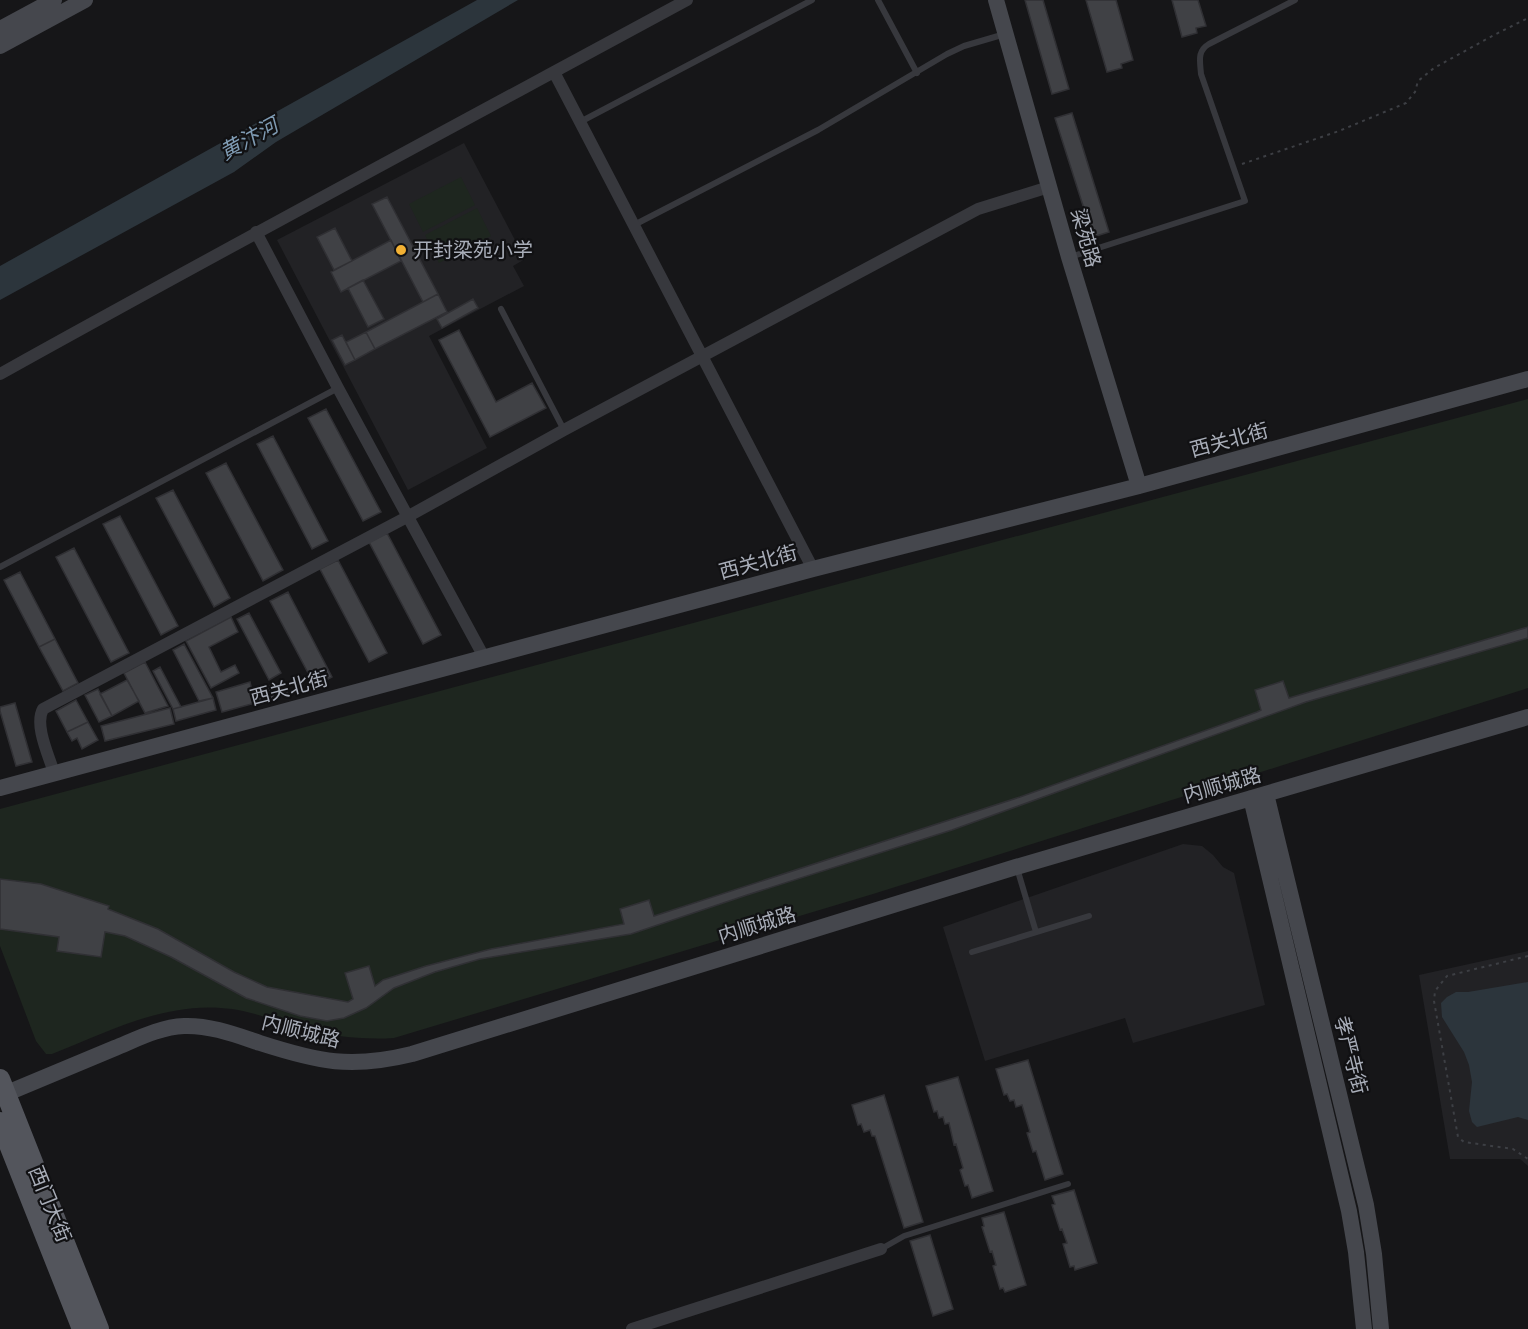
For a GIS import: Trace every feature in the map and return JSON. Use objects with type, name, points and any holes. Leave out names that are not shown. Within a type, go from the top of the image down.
[{"type":"main road","name":"西门大街","points":[[2,1090],[99,1329]]},
{"type":"main road","name":"西门大街","points":[[0,1122],[82,1329]]},
{"type":"street","points":[[0,29],[54,0]]},
{"type":"street","points":[[0,46],[85,0]]},
{"type":"street","points":[[0,374],[256,232],[687,0]]},
{"type":"street","name":"梁苑路","points":[[996,0],[1069,257],[1139,486]]},
{"type":"street","points":[[554,72],[813,569]]},
{"type":"street","points":[[54,772],[39,724],[43,709],[407,517],[564,430],[978,209],[1049,187]]},
{"type":"street","points":[[256,232],[484,657]]},
{"type":"street","name":"西关北街","points":[[0,788],[813,569],[1139,486],[1528,379]]},
{"type":"street","name":"内顺城路","points":[[2,1090],[157,1031],[185,1026],[227,1032],[298,1055],[344,1063],[383,1061],[1016,867],[1528,717]]},
{"type":"street","name":"孝严寺街","points":[[1258,796],[1349,1211],[1364,1329]]},
{"type":"street","name":"孝严寺街","points":[[1258,796],[1366,1204],[1374,1254],[1381,1329]]},
{"type":"street","points":[[632,1329],[881,1249]]},
{"type":"lane","points":[[580,122],[812,0]]},
{"type":"lane","points":[[878,0],[917,73]]},
{"type":"lane","points":[[1069,257],[1245,201],[1201,74],[1199,53],[1209,44],[1294,0]]},
{"type":"lane","points":[[634,225],[818,130],[964,46],[1006,34]]},
{"type":"lane","points":[[501,309],[564,430]]},
{"type":"lane","points":[[0,567],[338,388]]},
{"type":"lane","points":[[1016,867],[1036,932]]},
{"type":"lane","points":[[972,952],[1089,916]]},
{"type":"lane","points":[[881,1249],[904,1236],[1068,1184]]},
{"type":"path","points":[[1233,167],[1339,131],[1406,103],[1415,92],[1418,81],[1434,68],[1494,34],[1528,18]]},
{"type":"path","points":[[1528,956],[1448,976],[1435,991],[1434,1001],[1458,1137],[1464,1142],[1513,1149],[1528,1159]]},
{"type":"shaded area","name":"开封梁苑小学","points":[[464,143],[525,259],[513,266],[524,286],[429,336],[487,448],[408,490],[277,240]]},
{"type":"shaded area","points":[[461,177],[475,205],[423,232],[409,204]]},
{"type":"shaded area","points":[[477,208],[491,236],[439,263],[425,235]]},
{"type":"shaded area","points":[[1528,399],[1528,688],[873,894],[394,1038],[334,1035],[299,1028],[241,1010],[208,1007],[162,1013],[118,1027],[52,1054],[46,1054],[36,1041],[0,946],[0,809]]},
{"type":"shaded area","points":[[1183,844],[1202,846],[1223,867],[1234,873],[1265,1005],[1133,1043],[1125,1018],[985,1061],[943,927]]},
{"type":"shaded area","points":[[1528,951],[1528,1166],[1520,1159],[1450,1159],[1419,975]]},
{"type":"water","name":"黄汴河","points":[[477,0],[518,0],[276,142],[234,172],[0,300],[0,266]]},
{"type":"water","points":[[1528,982],[1528,1120],[1518,1117],[1477,1127],[1472,1122],[1469,1111],[1472,1082],[1469,1065],[1464,1052],[1442,1017],[1441,1003],[1456,992]]},
{"type":"building","points":[[1025,0],[1043,0],[1069,89],[1052,94]]},
{"type":"building","points":[[1086,0],[1116,0],[1133,60],[1121,64],[1122,68],[1107,72]]},
{"type":"building","points":[[1172,0],[1198,0],[1206,26],[1196,28],[1197,33],[1182,37]]},
{"type":"building","points":[[1072,113],[1109,232],[1093,237],[1055,118]]},
{"type":"building","points":[[387,197],[438,294],[423,302],[372,204]]},
{"type":"building","points":[[335,228],[352,261],[334,270],[317,237]]},
{"type":"building","points":[[391,240],[401,261],[341,292],[331,272]]},
{"type":"building","points":[[363,280],[384,319],[368,327],[348,288]]},
{"type":"building","points":[[438,294],[447,312],[375,349],[366,332]]},
{"type":"building","points":[[473,299],[478,308],[442,328],[437,319]]},
{"type":"building","points":[[459,330],[496,402],[532,383],[546,408],[490,437],[439,340]]},
{"type":"building","points":[[366,332],[375,349],[355,360],[346,342]]},
{"type":"building","points":[[342,335],[355,360],[345,365],[332,340]]},
{"type":"building","points":[[326,409],[381,512],[363,521],[308,418]]},
{"type":"building","points":[[273,436],[328,541],[312,549],[257,444]]},
{"type":"building","points":[[226,463],[283,570],[263,581],[206,473]]},
{"type":"building","points":[[173,490],[230,598],[214,607],[156,498]]},
{"type":"building","points":[[120,516],[178,626],[161,635],[103,524]]},
{"type":"building","points":[[387,533],[441,635],[423,644],[369,542]]},
{"type":"building","points":[[74,548],[129,653],[111,662],[56,557]]},
{"type":"building","points":[[338,560],[387,653],[369,662],[320,569]]},
{"type":"building","points":[[20,572],[55,639],[39,647],[4,580]]},
{"type":"building","points":[[288,592],[332,677],[315,686],[270,601]]},
{"type":"building","points":[[249,613],[281,673],[269,680],[237,619]]},
{"type":"building","points":[[231,617],[238,632],[209,647],[221,672],[235,665],[239,673],[211,688],[186,641]]},
{"type":"building","points":[[1528,627],[1528,638],[1306,702],[952,830],[631,934],[480,959],[435,972],[394,988],[366,1008],[344,1018],[327,1021],[300,1016],[246,998],[171,957],[125,936],[105,932],[101,957],[57,951],[59,937],[0,929],[0,879],[41,884],[109,906],[108,909],[158,929],[234,972],[267,987],[348,1002],[353,999],[345,973],[369,966],[375,986],[383,980],[426,966],[491,949],[624,924],[620,909],[649,900],[654,916],[1020,797],[1257,712],[1261,710],[1255,690],[1283,681],[1289,698]]},
{"type":"building","points":[[55,639],[78,683],[63,691],[39,647]]},
{"type":"building","points":[[184,644],[213,698],[199,701],[173,650]]},
{"type":"building","points":[[145,662],[168,706],[145,713],[124,673]]},
{"type":"building","points":[[160,667],[181,707],[173,709],[153,671]]},
{"type":"building","points":[[127,680],[139,701],[112,716],[100,694]]},
{"type":"building","points":[[250,682],[252,691],[284,682],[288,694],[222,712],[216,692]]},
{"type":"building","points":[[98,689],[112,716],[99,722],[85,695]]},
{"type":"building","points":[[213,698],[216,710],[176,721],[173,709]]},
{"type":"building","points":[[76,700],[88,722],[67,732],[56,711]]},
{"type":"building","points":[[15,703],[32,762],[16,766],[0,711],[0,707]]},
{"type":"building","points":[[170,708],[174,724],[105,741],[101,726]]},
{"type":"building","points":[[88,722],[98,740],[82,749],[77,738],[72,741],[67,732]]},
{"type":"building","points":[[1028,1060],[1063,1174],[1045,1180],[1036,1151],[1033,1152],[1027,1133],[1030,1132],[1022,1105],[1016,1107],[1014,1100],[1010,1101],[1007,1094],[1004,1095],[996,1069]]},
{"type":"building","points":[[958,1077],[993,1191],[972,1198],[960,1170],[963,1168],[949,1123],[945,1124],[943,1117],[939,1118],[937,1111],[934,1112],[926,1086]]},
{"type":"building","points":[[884,1095],[923,1222],[904,1228],[875,1136],[872,1136],[870,1130],[864,1132],[861,1124],[858,1125],[852,1105]]},
{"type":"building","points":[[1074,1190],[1097,1263],[1075,1270],[1074,1266],[1070,1267],[1063,1244],[1067,1243],[1052,1205],[1055,1204],[1052,1196]]},
{"type":"building","points":[[1004,1212],[1026,1285],[1005,1292],[1003,1288],[1000,1289],[993,1266],[996,1265],[992,1251],[990,1252],[982,1227],[984,1226],[982,1218]]},
{"type":"building","points":[[930,1235],[953,1309],[933,1316],[910,1241]]},
{"type":"place","name":"开封梁苑小学","points":[[401,250]]}]
